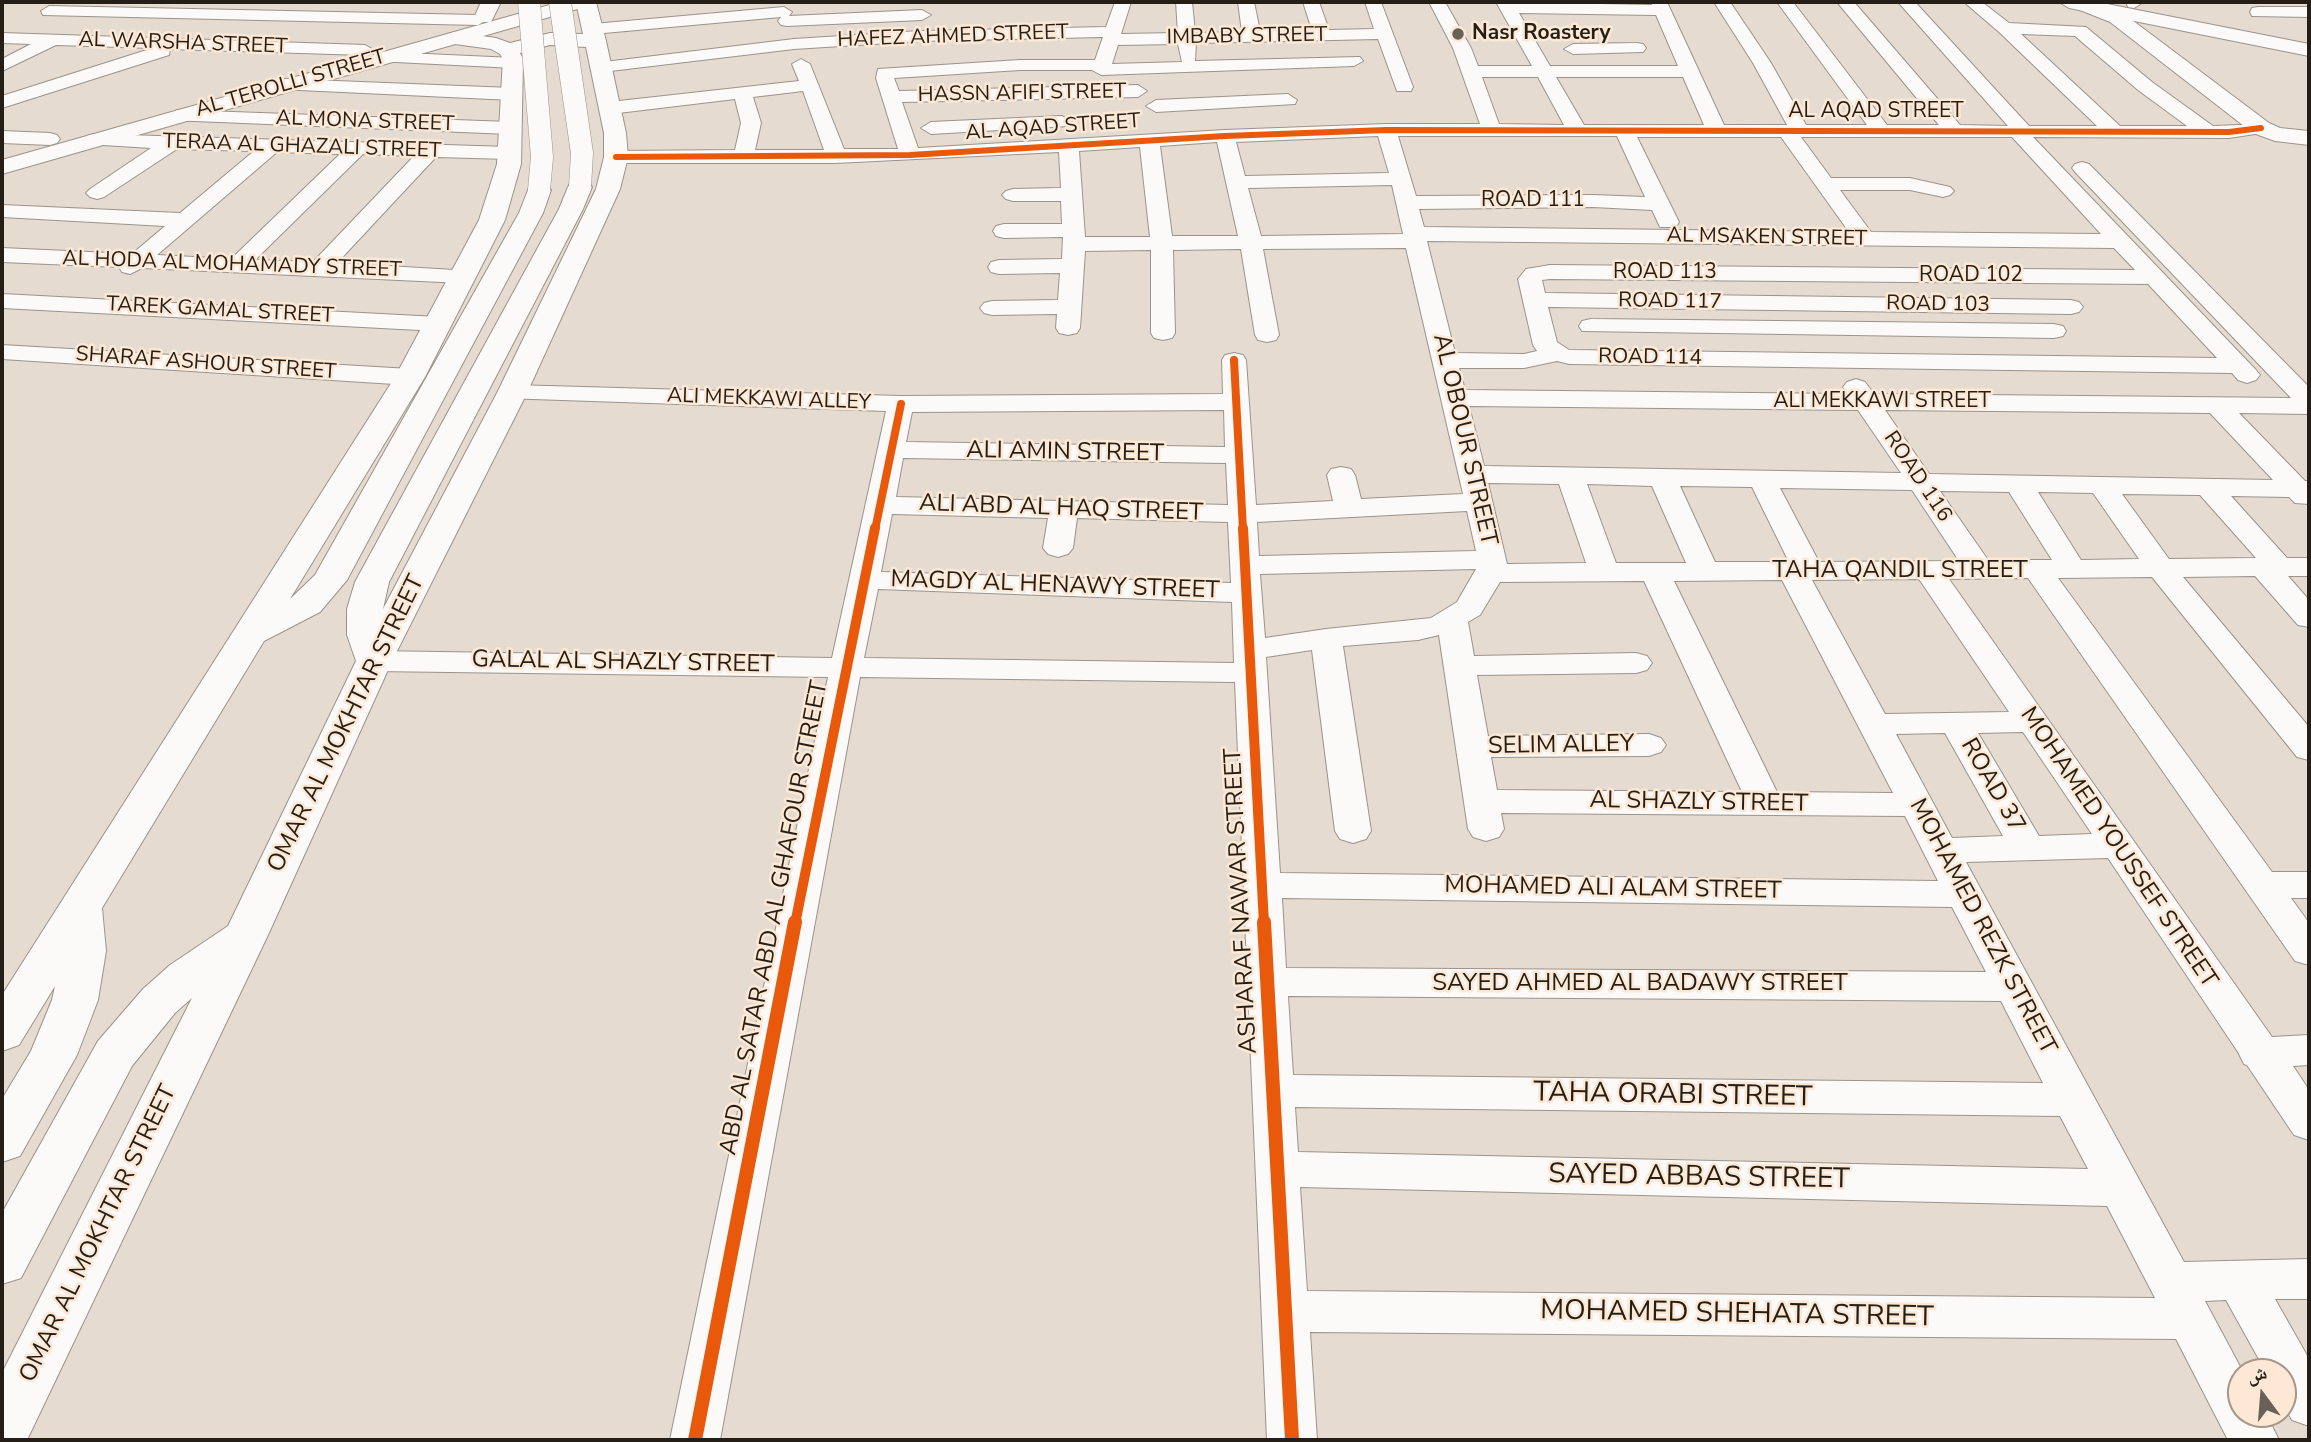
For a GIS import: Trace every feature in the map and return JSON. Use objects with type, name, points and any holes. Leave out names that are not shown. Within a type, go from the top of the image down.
[{"type":"main road","points":[[250,634],[307,604],[330,580],[531,213],[539,190],[542,157],[529,2]]},
{"type":"main road","name":"AL TEROLLI STREET","points":[[2,153],[475,28],[545,2]]},
{"type":"main road","points":[[374,661],[365,635],[365,609],[372,582],[571,209],[580,187],[582,153],[560,2]]},
{"type":"main road","points":[[2132,2],[2253,14],[2309,38]]},
{"type":"main road","points":[[2075,3],[2309,50]]},
{"type":"main road","points":[[2075,3],[2117,18],[2261,128],[2275,134],[2309,138]]},
{"type":"main road","points":[[2,1033],[410,377],[492,220],[510,148],[511,69],[475,28]]},
{"type":"main road","name":"AL TEROLLI STREET","points":[[475,28],[592,28]]},
{"type":"main road","points":[[511,69],[550,38],[592,28]]},
{"type":"main road","name":"OMAR AL MOKHTAR STREET","points":[[2,1431],[246,935],[374,661],[512,393],[602,204],[620,129],[592,28]]},
{"type":"main road","name":"AL TEROLLI STREET","points":[[2,167],[285,85],[373,54]]},
{"type":"main road","points":[[510,148],[536,168],[569,167],[620,129]]},
{"type":"main road","points":[[2,1142],[53,1055],[75,1000],[84,951],[80,907]]},
{"type":"main road","points":[[2,1262],[115,1054],[159,1001],[196,970],[246,935]]},
{"type":"street","points":[[2,36],[66,2]]},
{"type":"street","points":[[2,66],[121,2]]},
{"type":"street","points":[[669,24],[705,2]]},
{"type":"street","points":[[1154,98],[1187,89],[1184,2]]},
{"type":"street","points":[[1246,2],[1255,37],[1304,132]]},
{"type":"street","points":[[1311,2],[1322,35]]},
{"type":"street","points":[[1373,2],[1404,88]]},
{"type":"street","points":[[1437,2],[1462,48],[1492,131]]},
{"type":"street","points":[[1722,2],[1762,63],[1795,134],[1824,184],[1865,239]]},
{"type":"street","points":[[1785,2],[1882,132]]},
{"type":"street","points":[[1844,2],[1955,132]]},
{"type":"street","points":[[1906,2],[2120,241],[2277,405]]},
{"type":"street","points":[[1972,2],[2005,28],[2115,132]]},
{"type":"street","points":[[1506,5],[1661,6],[1665,29],[1717,131]]},
{"type":"street","points":[[1506,5],[1527,28],[1532,49],[1543,72],[1577,130]]},
{"type":"street","points":[[1106,52],[1117,7]]},
{"type":"street","points":[[49,11],[475,28],[436,91],[365,149],[238,264]]},
{"type":"street","points":[[2253,14],[2309,12]]},
{"type":"street","points":[[592,28],[942,14]]},
{"type":"street","points":[[592,28],[688,57],[787,21]]},
{"type":"street","points":[[787,21],[800,73],[832,140],[835,157]]},
{"type":"street","name":"HAFEZ AHMED STREET","points":[[787,21],[1106,52]]},
{"type":"street","points":[[669,24],[711,96]]},
{"type":"street","points":[[2005,28],[2071,30],[2082,33],[2145,86],[2208,132]]},
{"type":"street","name":"IMBABY STREET","points":[[1106,52],[1185,38],[1385,34]]},
{"type":"street","name":"AL WARSHA STREET","points":[[2,36],[373,54]]},
{"type":"street","points":[[1301,36],[1312,62]]},
{"type":"street","points":[[2,102],[187,44]]},
{"type":"street","points":[[1532,49],[1637,48]]},
{"type":"street","points":[[910,155],[892,97],[877,65],[1020,65],[1106,52],[1146,68],[1188,74],[1270,64],[1354,61]]},
{"type":"street","points":[[620,129],[711,96],[742,93],[828,65]]},
{"type":"street","points":[[1146,68],[1154,98],[1158,141],[1163,333]]},
{"type":"street","points":[[285,85],[436,91],[511,69]]},
{"type":"street","points":[[1471,72],[1688,71]]},
{"type":"street","points":[[742,93],[751,123],[743,157]]},
{"type":"street","name":"HASSN AFIFI STREET","points":[[892,97],[1154,98]]},
{"type":"street","points":[[1154,98],[1288,100]]},
{"type":"street","name":"AL MONA STREET","points":[[177,116],[401,122],[510,148]]},
{"type":"street","points":[[1008,117],[1015,150]]},
{"type":"street","points":[[931,128],[1008,117],[1062,121]]},
{"type":"street","name":"AL AQAD STREET","points":[[620,129],[743,157],[835,157],[1386,130],[2023,135],[2208,132],[2261,128]]},
{"type":"street","name":"AL OBOUR STREET","points":[[1250,662],[1326,638],[1418,631],[1452,620],[1469,608],[1492,566],[1404,191],[1386,130]]},
{"type":"street","name":"AL AQAD STREET","points":[[1492,131],[1536,136],[1955,132],[2053,138],[2309,138]]},
{"type":"street","points":[[1225,136],[1251,243],[1267,335]]},
{"type":"street","points":[[1627,136],[1674,237]]},
{"type":"street","points":[[2,137],[50,139]]},
{"type":"street","points":[[2053,138],[2309,404]]},
{"type":"street","name":"TERAA AL GHAZALI STREET","points":[[94,141],[430,151],[510,148]]},
{"type":"street","points":[[97,193],[172,143]]},
{"type":"street","points":[[90,305],[137,260],[272,146]]},
{"type":"street","points":[[992,308],[1069,317],[1073,247],[1069,146]]},
{"type":"street","points":[[320,268],[430,151]]},
{"type":"street","points":[[1824,184],[1916,185],[1946,197],[1934,168]]},
{"type":"street","points":[[1545,181],[1650,183]]},
{"type":"street","name":"ROAD 111","points":[[1236,182],[1660,204]]},
{"type":"street","points":[[1013,195],[1071,194]]},
{"type":"street","points":[[2,211],[184,220]]},
{"type":"street","points":[[2,247],[45,213]]},
{"type":"street","points":[[1004,231],[1073,247]]},
{"type":"street","name":"AL MSAKEN STREET","points":[[1073,247],[1415,238],[1674,237],[2120,241]]},
{"type":"street","name":"ROAD 116","points":[[1769,238],[1805,304],[1865,402],[1980,570]]},
{"type":"street","points":[[999,267],[1073,247]]},
{"type":"street","name":"AL HODA AL MOHAMADY STREET","points":[[2,255],[463,276]]},
{"type":"street","name":"ROAD 113","points":[[1535,300],[1530,279],[1541,273],[1789,274]]},
{"type":"street","name":"ROAD 102","points":[[1789,274],[2154,277]]},
{"type":"street","name":"ROAD 103","points":[[1805,304],[2076,314],[2046,276]]},
{"type":"street","points":[[1535,300],[1545,345],[1557,354]]},
{"type":"street","name":"ROAD 117","points":[[1535,300],[1805,304]]},
{"type":"street","name":"TAREK GAMAL STREET","points":[[2,301],[438,324]]},
{"type":"street","points":[[229,349],[266,313]]},
{"type":"street","points":[[1591,326],[2054,331]]},
{"type":"street","name":"SHARAF ASHOUR STREET","points":[[2,352],[229,349],[410,377]]},
{"type":"street","name":"ROAD 114","points":[[1445,360],[1524,361],[1557,354],[1569,357],[2238,366]]},
{"type":"street","name":"ASHARAF NAWAR STREET","points":[[1234,360],[1292,1440]]},
{"type":"street","name":"ALI MEKKAWI ALLEY","points":[[512,393],[901,404],[1236,401]]},
{"type":"street","name":"ALI MEKKAWI STREET","points":[[1454,398],[2309,404]]},
{"type":"street","name":"ABD AL SATAR ABD AL GHAFOUR STREET","points":[[695,1440],[846,666],[901,404]]},
{"type":"street","points":[[2217,405],[2305,494]]},
{"type":"street","name":"ALI AMIN STREET","points":[[891,450],[1238,455]]},
{"type":"street","points":[[1472,474],[2017,482],[2208,487],[2305,494]]},
{"type":"street","points":[[1341,475],[1349,509]]},
{"type":"street","points":[[1570,475],[1604,572]]},
{"type":"street","points":[[1662,477],[1705,572]]},
{"type":"street","name":"MOHAMED REZK STREET","points":[[1760,478],[1801,572],[1874,724],[2254,1440]]},
{"type":"street","points":[[2017,482],[2073,570]]},
{"type":"street","points":[[2101,485],[2161,569],[2309,749]]},
{"type":"street","points":[[2208,487],[2285,568],[2309,618]]},
{"type":"street","name":"ALI ABD AL HAQ STREET","points":[[880,505],[1242,514],[1479,502]]},
{"type":"street","points":[[1058,548],[1064,509]]},
{"type":"street","name":"TAHA QANDIL STREET","points":[[1492,566],[1604,572],[2285,568]]},
{"type":"street","name":"MAGDY AL HENAWY STREET","points":[[864,580],[1245,579],[1492,566]]},
{"type":"street","name":"MOHAMED YOUSSEF STREET","points":[[1929,570],[2309,1124]]},
{"type":"street","points":[[2037,570],[2309,951]]},
{"type":"street","points":[[1655,572],[1765,804]]},
{"type":"street","points":[[1452,620],[1472,747]]},
{"type":"street","points":[[1326,638],[1353,831]]},
{"type":"street","name":"GALAL AL SHAZLY STREET","points":[[374,661],[846,666],[1250,662]]},
{"type":"street","points":[[1460,666],[1636,663]]},
{"type":"street","points":[[1874,724],[2032,722]]},
{"type":"street","name":"ROAD 37","points":[[1956,723],[2028,848]]},
{"type":"street","name":"SELIM ALLEY","points":[[1472,747],[1649,745]]},
{"type":"street","name":"AL SHAZLY STREET","points":[[1472,747],[1483,815],[1765,804],[1917,805]]},
{"type":"street","points":[[1941,850],[2117,846]]},
{"type":"street","name":"MOHAMED ALI ALAM STREET","points":[[1262,885],[1964,894]]},
{"type":"street","points":[[2263,885],[2309,885]]},
{"type":"street","name":"SAYED AHMED AL BADAWY STREET","points":[[1267,982],[2014,986]]},
{"type":"street","points":[[2259,1053],[2309,1050]]},
{"type":"street","name":"TAHA ORABI STREET","points":[[1273,1091],[2074,1100]]},
{"type":"street","name":"SAYED ABBAS STREET","points":[[1277,1168],[2120,1188]]},
{"type":"street","points":[[2180,1300],[2239,1280],[2309,1279]]},
{"type":"street","points":[[2239,1280],[2309,1404]]},
{"type":"street","name":"MOHAMED SHEHATA STREET","points":[[1284,1311],[2180,1300]]},
{"type":"cycle path","points":[[616,157],[910,155],[1225,136],[1386,130],[2229,132],[2261,128]]},
{"type":"cycle path","points":[[1234,360],[1292,1440]]},
{"type":"cycle path","points":[[695,1440],[823,779],[901,404]]},
{"type":"place","name":"Nasr Roastery","points":[[1458,34]]}]
